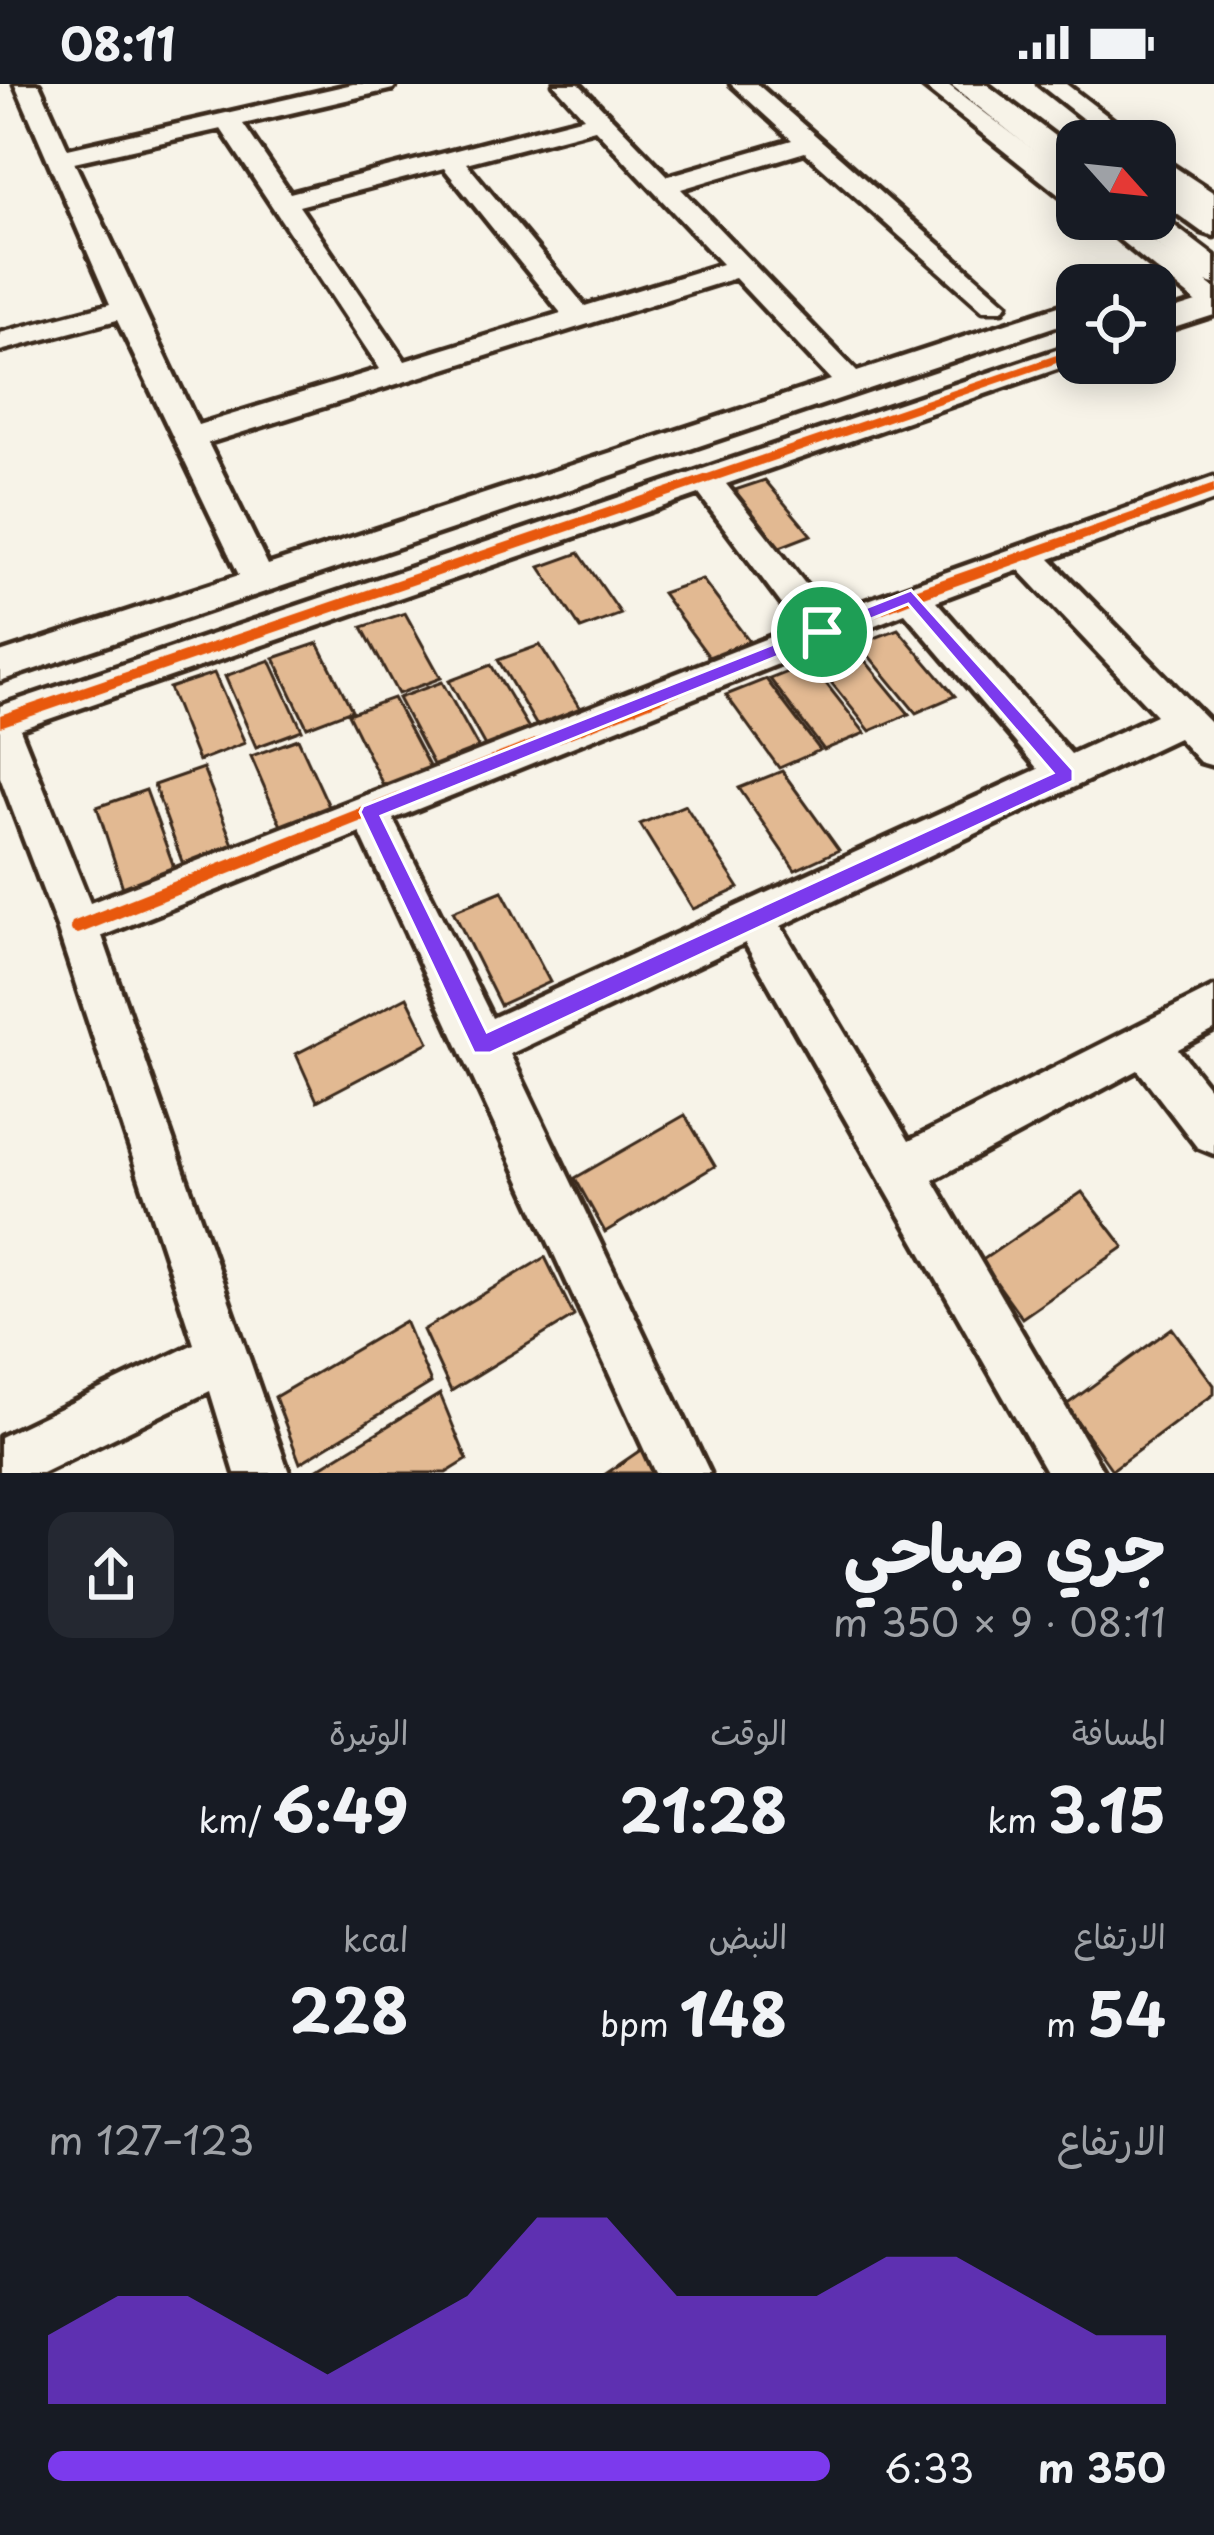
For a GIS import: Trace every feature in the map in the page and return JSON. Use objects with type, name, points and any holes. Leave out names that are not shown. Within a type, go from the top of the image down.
[{"type":"street","points":[[0,88],[23,84],[126,309],[260,581]]},
{"type":"street","points":[[60,158],[381,84]]},
{"type":"street","points":[[566,84],[852,384]]},
{"type":"street","points":[[743,84],[993,304]]},
{"type":"street","points":[[932,84],[1056,180]]},
{"type":"street","points":[[966,84],[1056,153]]},
{"type":"street","points":[[1019,84],[1069,120]]},
{"type":"street","points":[[1052,84],[1099,120]]},
{"type":"street","points":[[228,120],[398,373]]},
{"type":"street","points":[[282,203],[600,120]]},
{"type":"street","points":[[663,186],[809,142]]},
{"type":"street","points":[[450,159],[581,320]]},
{"type":"street","points":[[1176,178],[1214,206]]},
{"type":"street","points":[[1176,197],[1214,225]]},
{"type":"street","points":[[1134,240],[1214,304]]},
{"type":"street","points":[[1157,240],[1182,278]]},
{"type":"street","points":[[190,438],[741,267]]},
{"type":"street","points":[[1176,318],[1214,304]]},
{"type":"street","points":[[0,342],[126,309]]},
{"type":"street","points":[[0,667],[1056,316]]},
{"type":"street","points":[[262,1473],[78,927],[0,724],[1056,359]]},
{"type":"street","points":[[705,479],[822,632]]},
{"type":"street","points":[[78,927],[911,596],[1209,496]]},
{"type":"street","points":[[1024,555],[1214,751]]},
{"type":"street","points":[[911,596],[1066,775]]},
{"type":"street","points":[[482,1046],[1183,719]]},
{"type":"street","points":[[370,812],[683,1473]]},
{"type":"street","points":[[754,920],[1077,1473]]},
{"type":"street","points":[[901,1171],[1214,1007]]},
{"type":"street","points":[[1145,1043],[1214,1131]]},
{"type":"street","points":[[0,1465],[224,1357],[214,1322]]},
{"type":"building","points":[[765,480],[811,535],[775,549],[729,492]]},
{"type":"building","points":[[579,553],[621,614],[581,629],[540,567]]},
{"type":"building","points":[[702,579],[749,641],[709,657],[662,593]]},
{"type":"building","points":[[405,613],[441,678],[398,694],[362,627]]},
{"type":"building","points":[[898,629],[955,696],[916,713],[859,644]]},
{"type":"building","points":[[318,643],[352,710],[307,727],[274,658]]},
{"type":"building","points":[[540,645],[583,713],[540,731],[498,660]]},
{"type":"building","points":[[853,646],[909,714],[870,731],[814,661]]},
{"type":"building","points":[[270,660],[302,730],[256,747],[225,676]]},
{"type":"building","points":[[810,663],[865,733],[824,750],[770,679]]},
{"type":"building","points":[[491,665],[533,735],[489,753],[449,681]]},
{"type":"building","points":[[214,673],[245,743],[198,761],[169,688]]},
{"type":"building","points":[[766,679],[820,750],[779,768],[726,695]]},
{"type":"building","points":[[442,682],[482,754],[437,772],[398,698]]},
{"type":"building","points":[[393,698],[431,770],[385,789],[348,714]]},
{"type":"building","points":[[298,739],[333,815],[285,835],[251,756]]},
{"type":"building","points":[[203,768],[234,847],[184,867],[154,785]]},
{"type":"building","points":[[782,771],[839,850],[795,870],[739,788]]},
{"type":"building","points":[[146,790],[175,870],[124,891],[97,807]]},
{"type":"building","points":[[685,805],[739,888],[693,909],[640,824]]},
{"type":"building","points":[[502,891],[550,982],[500,1005],[453,911]]},
{"type":"building","points":[[407,997],[429,1042],[317,1101],[296,1054]]},
{"type":"building","points":[[685,1115],[715,1166],[605,1232],[575,1178]]},
{"type":"building","points":[[1082,1192],[1124,1247],[1022,1318],[981,1261]]},
{"type":"building","points":[[545,1257],[574,1316],[451,1391],[423,1330]]},
{"type":"building","points":[[405,1321],[431,1383],[300,1463],[275,1397]]},
{"type":"building","points":[[1172,1328],[1214,1385],[1214,1394],[1112,1470],[1066,1405]]},
{"type":"building","points":[[440,1394],[467,1460],[446,1473],[311,1473]]},
{"type":"building","points":[[645,1447],[658,1473],[607,1473]]},
{"type":"cycle path","points":[[0,721],[1056,359]]},
{"type":"cycle path","points":[[78,927],[911,596],[1214,488]]},
{"type":"route","points":[[911,596],[1066,775],[482,1046],[370,812],[822,632],[911,596]]}]
